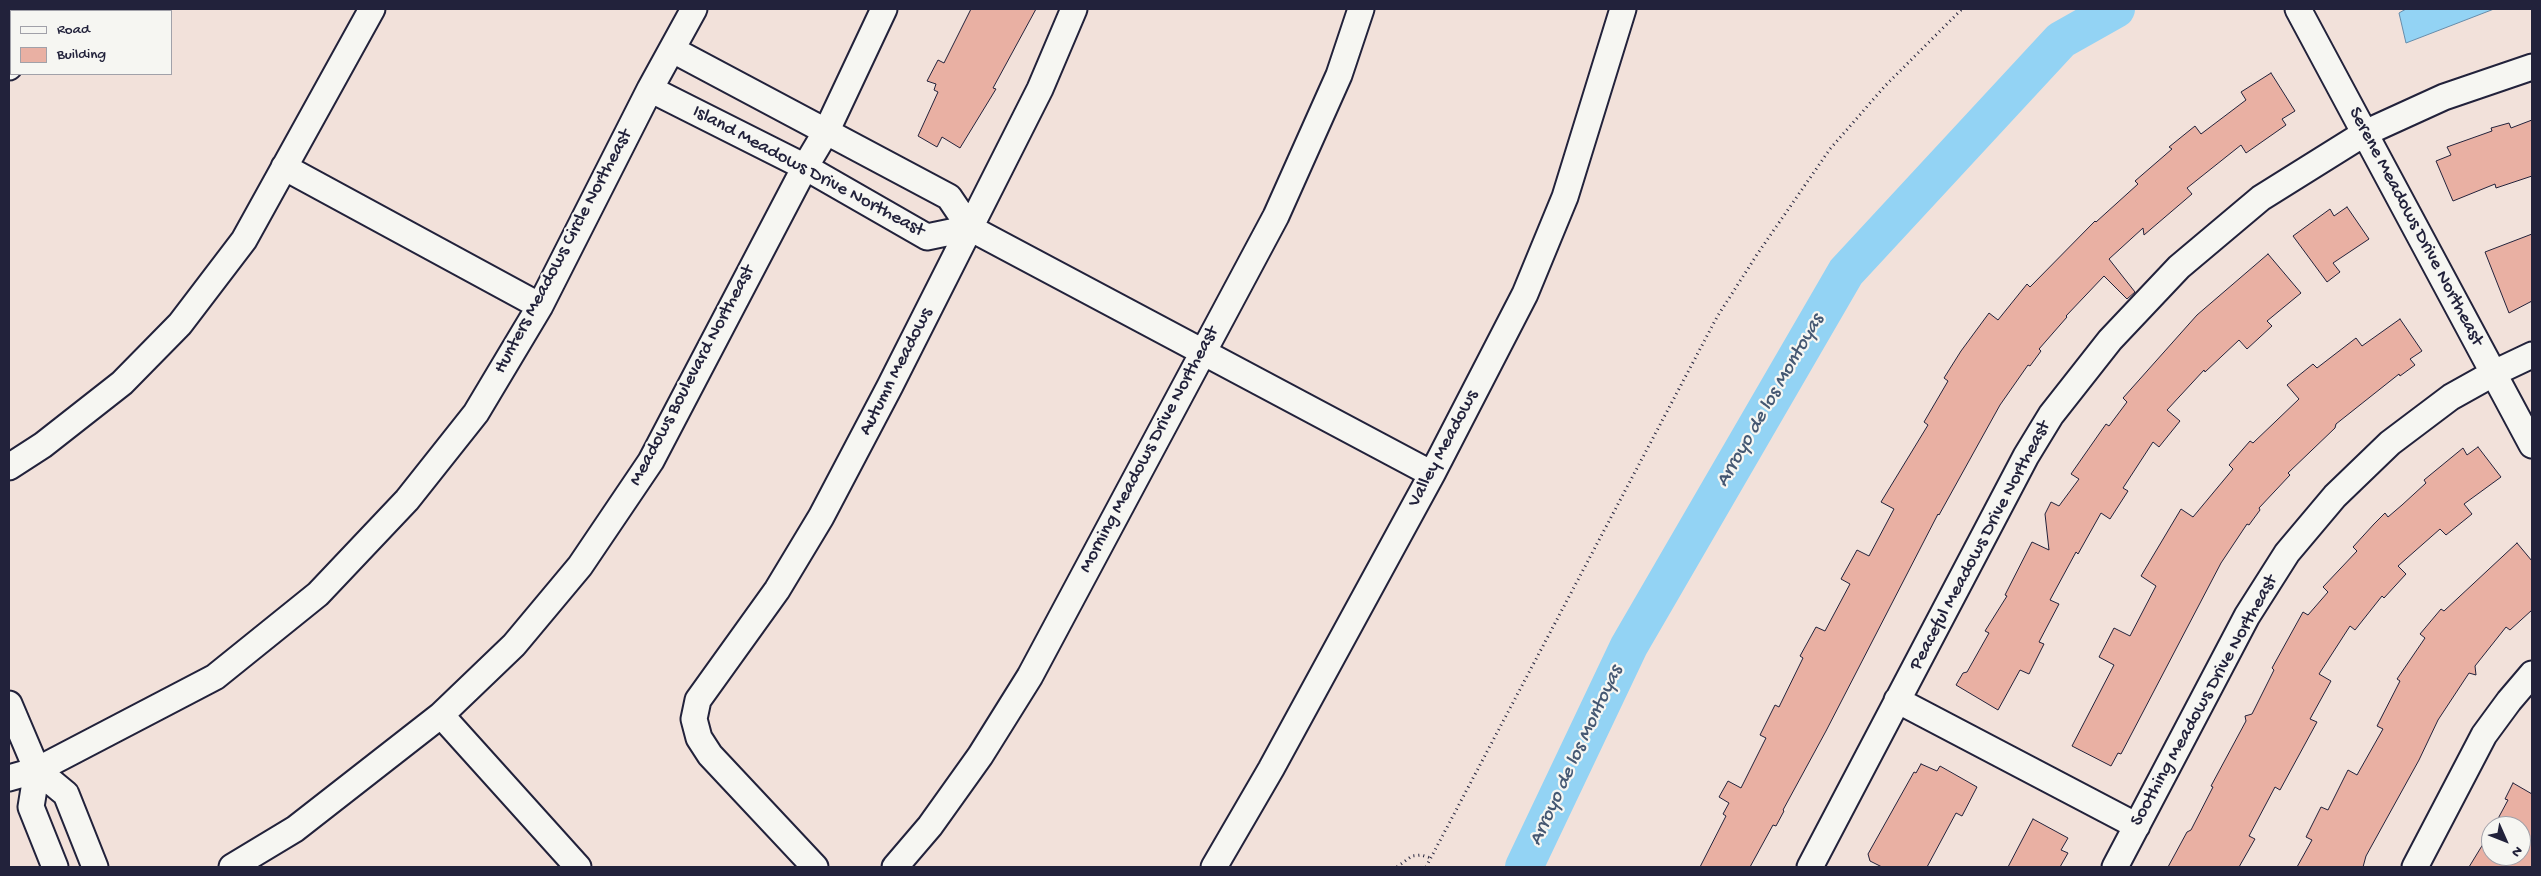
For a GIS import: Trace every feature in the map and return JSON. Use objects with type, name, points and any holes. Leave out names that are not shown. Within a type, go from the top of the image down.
[{"type":"street","points":[[9,468],[43,445],[122,383],[180,324],[244,240],[372,9]]},
{"type":"street","name":"Hunters Meadows Circle Northeast","points":[[9,778],[37,770],[215,677],[318,594],[407,500],[476,414],[540,306],[650,89],[694,9]]},
{"type":"street","name":"Meadows Boulevard Northeast","points":[[232,867],[295,829],[441,715],[514,645],[580,566],[646,469],[805,167],[827,130],[884,9]]},
{"type":"street","name":"Autumn Meadows","points":[[815,867],[710,754],[699,738],[694,719],[698,700],[777,590],[821,517],[1040,89],[1074,9]]},
{"type":"street","name":"Morning Meadows Drive Northeast","points":[[895,867],[930,826],[980,756],[1030,676],[1276,216],[1339,75],[1360,9]]},
{"type":"street","name":"Valley Meadows","points":[[1214,867],[1272,769],[1432,474],[1525,294],[1565,197],[1623,9]]},
{"type":"street","name":"Serene Meadows Drive Northeast","points":[[2298,9],[2532,445]]},
{"type":"street","points":[[672,50],[827,130],[949,197],[970,228],[1432,474]]},
{"type":"street","name":"Peaceful Meadows Drive Northeast","points":[[1810,867],[2026,456],[2051,415],[2110,340],[2179,267],[2261,198],[2365,133],[2444,97],[2532,66]]},
{"type":"street","name":"Island Meadows Drive Northeast","points":[[650,89],[805,167],[927,237],[970,228]]},
{"type":"street","points":[[284,167],[540,306]]},
{"type":"street","name":"Soothing Meadows Drive Northeast","points":[[2115,867],[2247,616],[2287,552],[2334,496],[2390,444],[2451,397],[2494,373],[2532,355]]},
{"type":"street","points":[[2415,867],[2484,735],[2532,674]]},
{"type":"street","points":[[1897,700],[2137,826]]},
{"type":"street","points":[[9,704],[37,770],[66,794],[95,867]]},
{"type":"street","points":[[441,715],[578,867]]},
{"type":"street","points":[[37,770],[31,807],[55,867]]},
{"type":"path","points":[[1426,867],[1717,317],[1758,253],[1830,149],[1885,86],[1962,9]]},
{"type":"path","points":[[1397,867],[1412,856],[1421,855],[1431,858]]},
{"type":"water","points":[[2406,9],[2494,9],[2406,43],[2399,13]]},
{"type":"building","points":[[971,9],[1036,9],[993,88],[996,89],[960,148],[942,137],[937,147],[918,136],[938,92],[934,90],[936,84],[927,81],[938,60],[944,63]]},
{"type":"building","points":[[2271,73],[2295,111],[2282,119],[2286,125],[2246,153],[2241,145],[2187,188],[2192,194],[2144,235],[2143,228],[2109,259],[2135,292],[2127,299],[2104,276],[2066,316],[2039,349],[2041,351],[2030,366],[2028,365],[2000,405],[1938,514],[1776,826],[1773,825],[1750,867],[1700,867],[1726,816],[1723,814],[1729,803],[1719,797],[1728,781],[1741,788],[1766,738],[1760,735],[1775,705],[1779,707],[1803,658],[1800,656],[1816,627],[1825,631],[1850,584],[1841,579],[1857,550],[1869,556],[1894,509],[1881,502],[1928,425],[1924,422],[1948,381],[1944,378],[1961,351],[1989,313],[1998,320],[2027,284],[2030,287],[2095,221],[2138,184],[2135,181],[2172,149],[2169,147],[2195,126],[2201,134],[2246,100],[2241,92]]},
{"type":"building","points":[[2532,120],[2532,176],[2496,188],[2495,184],[2453,201],[2436,161],[2451,155],[2447,147],[2492,131],[2491,128],[2509,123],[2511,128]]},
{"type":"building","points":[[2347,207],[2369,239],[2333,263],[2340,272],[2327,282],[2293,236],[2330,209],[2334,216]]},
{"type":"building","points":[[2532,234],[2532,301],[2509,313],[2485,252]]},
{"type":"building","points":[[2268,254],[2301,293],[2267,321],[2272,326],[2247,349],[2239,340],[2205,372],[2204,370],[2167,410],[2180,421],[2159,447],[2153,442],[2123,488],[2128,491],[2110,519],[2101,513],[2078,554],[2076,552],[2050,600],[2059,604],[2039,642],[2044,644],[2029,674],[2020,670],[1998,710],[1956,685],[1963,673],[1967,672],[1989,633],[1985,631],[2007,596],[2005,595],[2032,542],[2049,550],[2045,514],[2051,502],[2059,506],[2079,479],[2071,474],[2106,424],[2109,426],[2127,402],[2123,398],[2197,315]]},
{"type":"building","points":[[2400,319],[2422,351],[2410,359],[2415,365],[2400,376],[2399,374],[2336,424],[2335,428],[2288,473],[2290,475],[2259,508],[2260,510],[2249,525],[2247,524],[2221,563],[2121,754],[2118,753],[2111,766],[2072,746],[2114,665],[2099,657],[2114,628],[2130,636],[2156,586],[2141,576],[2181,509],[2193,517],[2233,469],[2229,465],[2250,441],[2253,443],[2299,399],[2287,385],[2313,364],[2317,368],[2356,338],[2362,346]]},
{"type":"building","points":[[2478,447],[2501,477],[2464,504],[2472,514],[2446,535],[2440,529],[2398,566],[2406,574],[2384,598],[2382,596],[2355,630],[2350,626],[2319,674],[2331,681],[2310,719],[2317,722],[2280,790],[2275,787],[2249,836],[2255,839],[2239,867],[2168,867],[2187,832],[2191,830],[2213,787],[2211,786],[2246,721],[2245,716],[2252,714],[2274,670],[2272,668],[2303,612],[2308,615],[2328,592],[2323,587],[2357,551],[2353,547],[2385,513],[2388,517],[2426,483],[2424,480],[2463,448],[2467,455]]},
{"type":"building","points":[[2517,543],[2532,561],[2532,610],[2510,630],[2506,627],[2475,666],[2476,675],[2469,673],[2438,720],[2419,760],[2366,856],[2363,867],[2297,867],[2312,840],[2306,837],[2321,807],[2328,810],[2348,770],[2357,775],[2383,729],[2377,726],[2400,681],[2397,679],[2425,638],[2420,634],[2441,609],[2444,611]]},
{"type":"building","points":[[1921,764],[1937,771],[1940,766],[1977,787],[1962,816],[1956,813],[1927,867],[1882,867],[1870,861],[1868,854],[1914,772],[1916,773]]},
{"type":"building","points":[[2513,783],[2532,794],[2532,867],[2469,867],[2481,847],[2481,866],[2531,866],[2531,816],[2499,816],[2508,800],[2505,799]]},
{"type":"building","points":[[2033,819],[2068,838],[2061,850],[2068,853],[2060,867],[2008,867]]},
{"type":"waterway","name":"Arroyo de los Montoyas","points":[[1524,867],[1629,646],[1846,272],[2061,40],[2116,9]]}]
